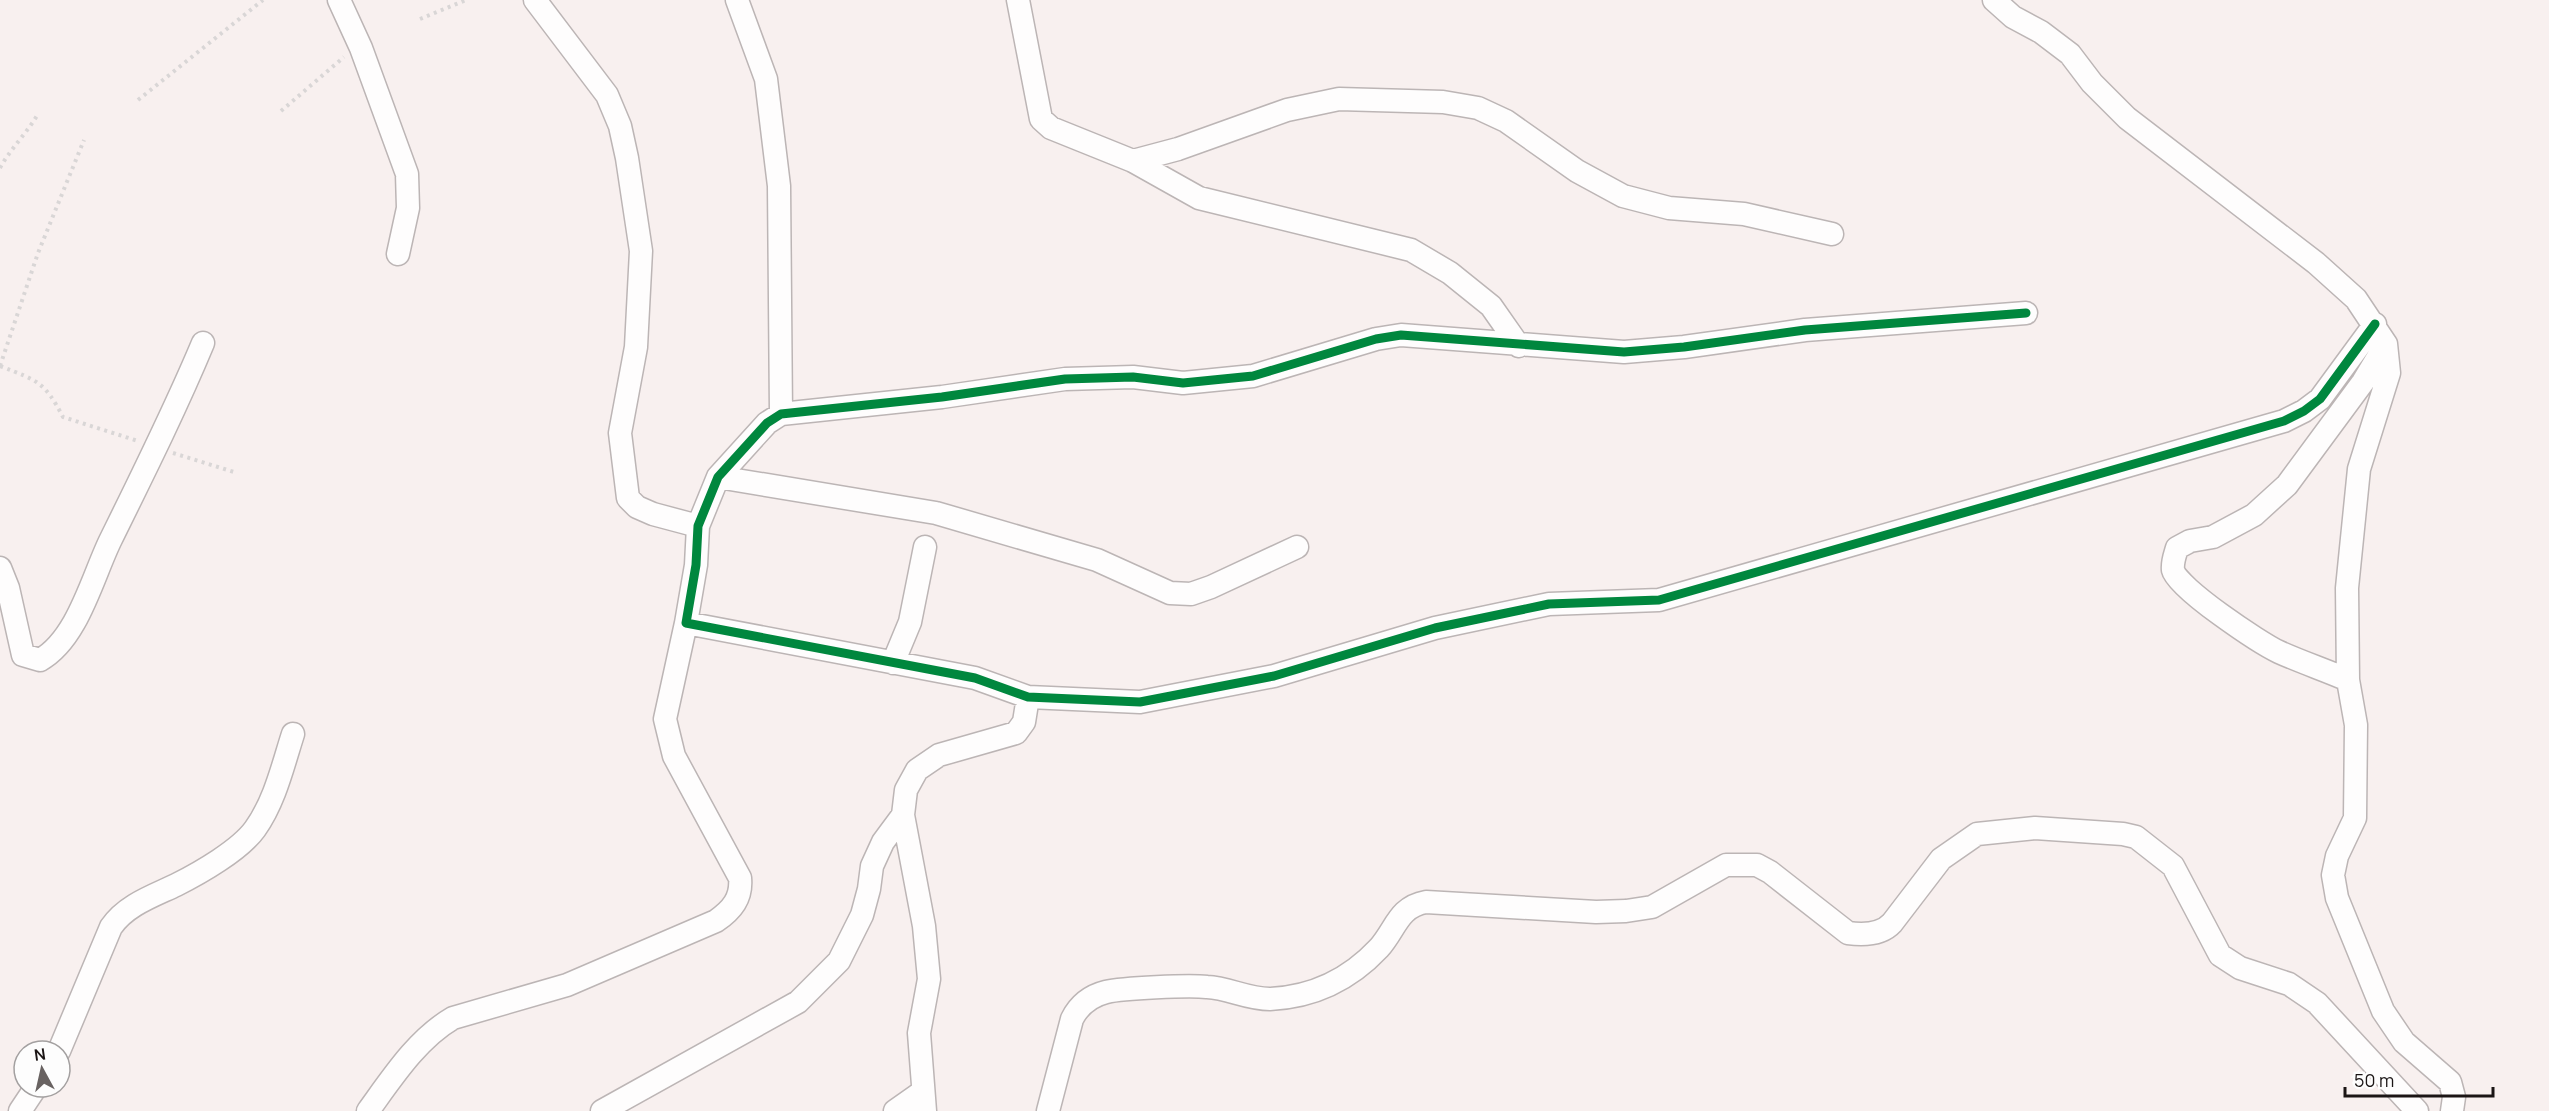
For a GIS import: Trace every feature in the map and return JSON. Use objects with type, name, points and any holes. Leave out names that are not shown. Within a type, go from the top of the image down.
[{"type":"street","points":[[339,0],[361,48],[407,174],[408,208],[398,254]]},
{"type":"street","points":[[536,0],[607,95],[620,126],[627,158],[641,251],[636,347],[620,433],[628,498],[637,507],[653,514],[698,526]]},
{"type":"street","points":[[736,0],[766,79],[779,186],[782,414]]},
{"type":"street","points":[[1018,0],[1041,119],[1051,128],[1133,161],[1199,198],[1411,250],[1450,273],[1491,306],[1519,346]]},
{"type":"street","points":[[1994,0],[2013,18],[2041,32],[2070,54],[2092,83],[2127,118],[2316,263],[2356,299],[2375,324],[2386,344],[2389,373],[2359,469],[2348,588],[2348,680],[2356,725],[2355,818],[2337,856],[2333,875],[2337,898],[2383,1011],[2404,1042],[2450,1082],[2454,1097],[2452,1111]]},
{"type":"street","points":[[1133,161],[1178,149],[1287,110],[1339,99],[1443,102],[1478,108],[1506,121],[1577,171],[1623,196],[1669,208],[1744,214],[1832,234]]},
{"type":"street","points":[[368,1111],[398,1069],[439,1026],[453,1018],[567,985],[716,921],[733,907],[739,892],[740,878],[674,756],[667,736],[665,719],[696,565],[698,526],[718,477],[767,423],[782,414],[942,397],[1065,379],[1133,377],[1183,383],[1253,376],[1376,339],[1401,335],[1519,346],[1624,352],[1684,347],[1805,330],[2026,312]]},
{"type":"street","points":[[686,623],[975,678],[1028,697],[1140,702],[1274,676],[1435,628],[1549,604],[1659,600],[2284,421],[2304,411],[2320,399],[2375,324]]},
{"type":"street","points":[[0,568],[8,588],[23,655],[40,660],[54,650],[77,616],[110,541],[158,448],[203,343]]},
{"type":"street","points":[[2348,680],[2277,651],[2239,626],[2180,583],[2173,572],[2173,560],[2177,548],[2190,542],[2213,537],[2254,515],[2287,485],[2363,382],[2386,344]]},
{"type":"street","points":[[718,477],[936,513],[1097,560],[1170,593],[1191,594],[1212,587],[1297,547]]},
{"type":"street","points":[[893,663],[910,622],[926,547]]},
{"type":"street","points":[[895,1111],[923,1101],[919,1033],[929,979],[927,949],[903,815],[906,790],[917,770],[939,755],[1016,733],[1024,722],[1028,697]]},
{"type":"street","points":[[64,1039],[111,927],[118,917],[128,909],[190,878],[238,846],[255,830],[275,788],[293,734]]},
{"type":"street","points":[[602,1111],[798,1002],[822,979],[839,961],[862,915],[872,866],[883,842],[903,815]]},
{"type":"street","points":[[1048,1111],[1075,1013],[1078,1007],[1089,999],[1107,992],[1208,987],[1245,997],[1270,999],[1304,994],[1332,985],[1358,967],[1381,946],[1404,911],[1415,904],[1426,902],[1596,912],[1626,911],[1652,907],[1713,871],[1742,863],[1757,865],[1770,872],[1848,933],[1877,932],[1887,929],[1941,859],[1967,839],[1988,831],[2035,828],[2123,834],[2136,837],[2160,854],[2173,866],[2220,955],[2240,969],[2289,984],[2317,1003],[2417,1111]]},
{"type":"path","points":[[138,99],[263,0]]},
{"type":"path","points":[[420,19],[466,0]]},
{"type":"path","points":[[280,111],[345,56],[361,48]]},
{"type":"path","points":[[0,168],[11,148],[29,129],[38,114]]},
{"type":"path","points":[[84,140],[38,253],[0,366],[36,380],[49,390],[63,417],[234,472]]},
{"type":"cycle path","points":[[2026,313],[1805,330],[1684,347],[1624,352],[1401,335],[1376,339],[1253,376],[1183,383],[1133,377],[1065,379],[942,397],[781,414],[767,423],[718,477],[698,526],[696,565],[686,623],[975,678],[1028,697],[1140,702],[1274,676],[1435,628],[1549,604],[1659,600],[2284,421],[2304,411],[2320,399],[2375,324]]}]
